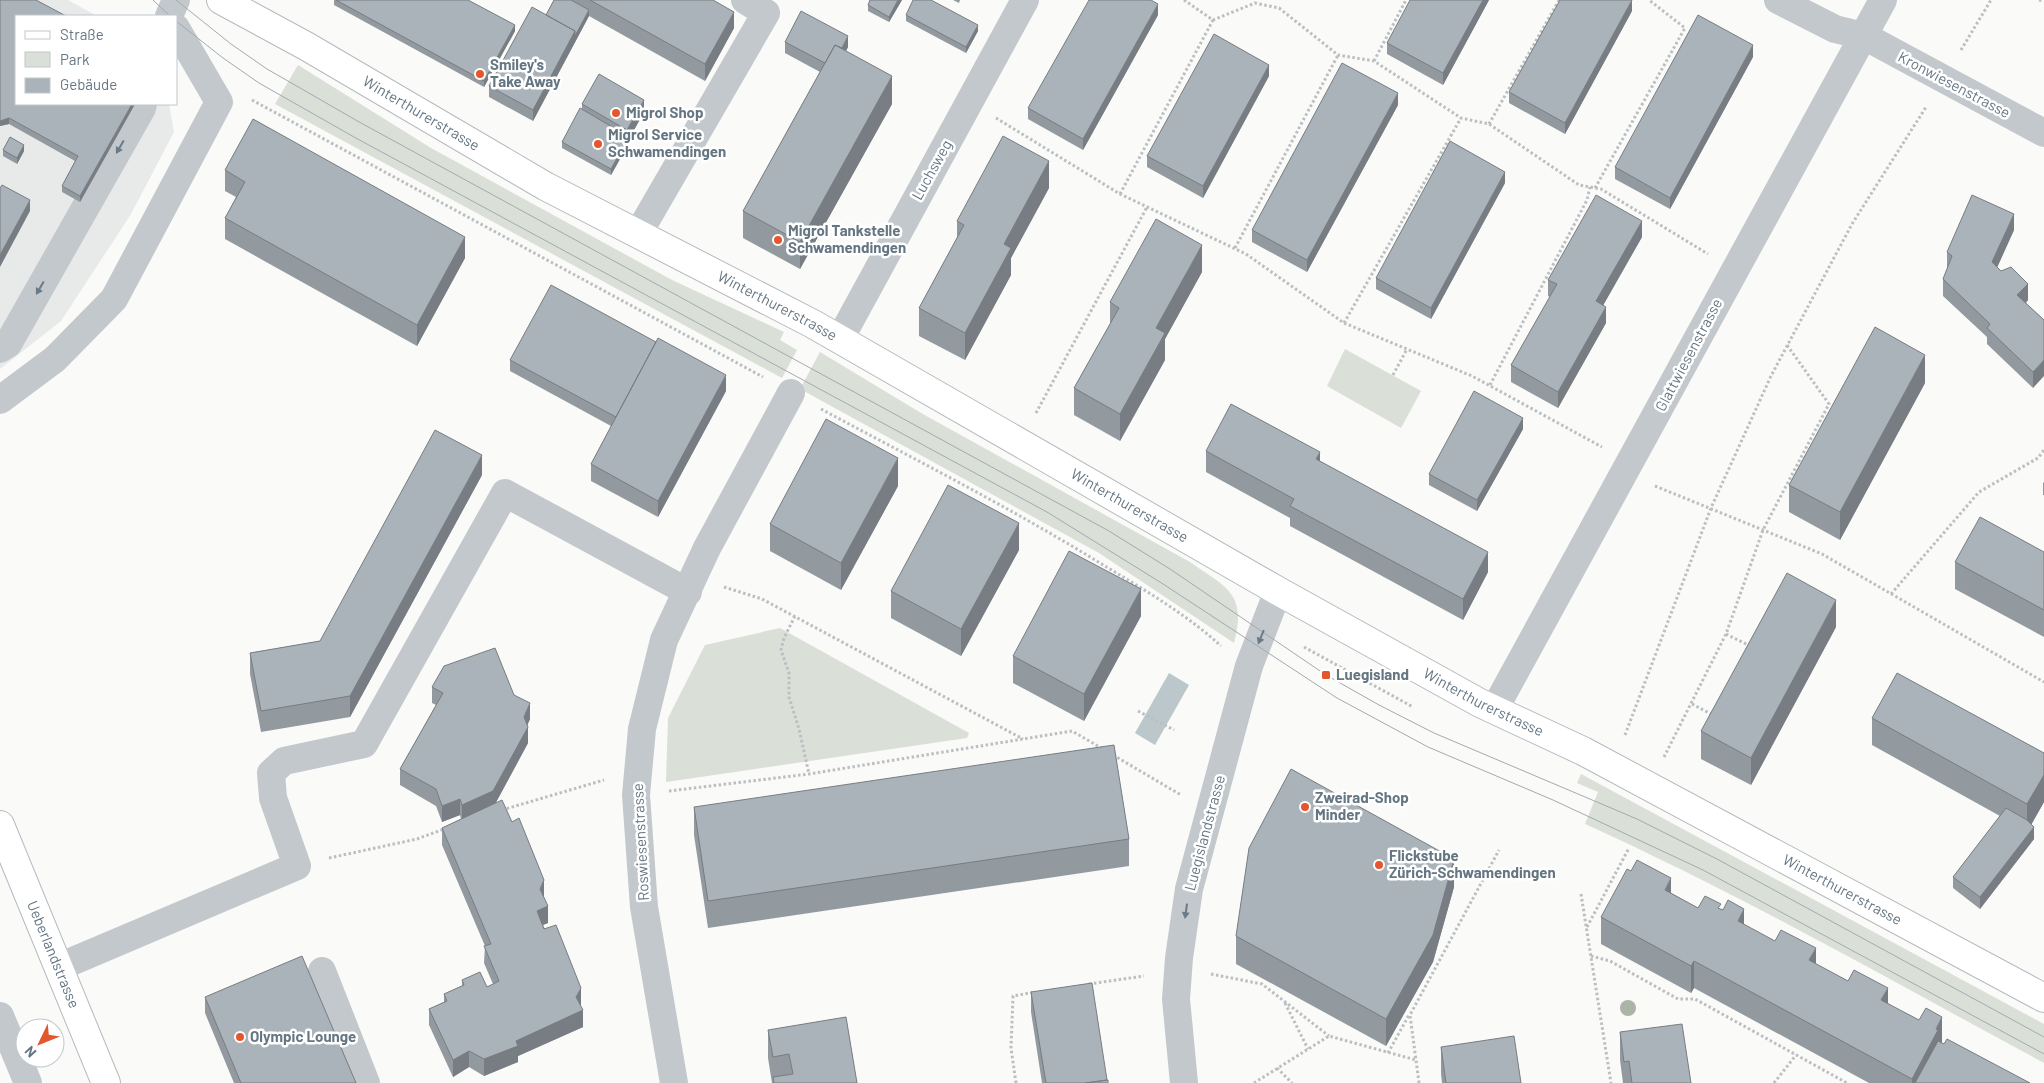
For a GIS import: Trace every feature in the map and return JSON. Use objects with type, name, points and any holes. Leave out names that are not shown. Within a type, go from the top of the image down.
[{"type":"main road","name":"Winterthurerstrasse","points":[[221,0],[306,46],[544,186],[840,339],[1278,591],[1494,710],[1583,751],[2044,998]]},
{"type":"main road","name":"Ueberlandstrasse","points":[[0,825],[106,1083]]},
{"type":"street","points":[[638,234],[766,13],[744,0]]},
{"type":"street","name":"Luchsweg","points":[[840,339],[1025,0]]},
{"type":"street","name":"Kronwiesenstrasse","points":[[1778,0],[1835,29],[1864,36],[2044,134]]},
{"type":"street","name":"Glattwiesenstrasse","points":[[1494,710],[1883,0]]},
{"type":"street","points":[[0,400],[55,359],[114,299],[219,102],[178,26]]},
{"type":"street","points":[[0,349],[8,344],[142,105]]},
{"type":"street","name":"Roswiesenstrasse","points":[[674,1083],[644,907],[636,795],[642,729],[664,640],[707,548],[791,393]]},
{"type":"street","points":[[59,967],[297,866],[273,798],[271,774],[284,761],[364,744],[506,493],[691,585]]},
{"type":"street","name":"Luegislandstrasse","points":[[1184,1083],[1176,999],[1179,958],[1189,889],[1249,666],[1278,591]]},
{"type":"street","points":[[322,971],[366,1083]]},
{"type":"street","points":[[0,1016],[28,1083]]},
{"type":"path","points":[[1184,0],[1213,20]]},
{"type":"path","points":[[1374,62],[1406,0]]},
{"type":"path","points":[[1489,124],[1559,0]]},
{"type":"path","points":[[1595,188],[1685,28],[1649,0]]},
{"type":"path","points":[[1624,736],[1712,508],[1771,376],[1852,224],[1944,80],[1991,0]]},
{"type":"path","points":[[2039,0],[2044,1]]},
{"type":"path","points":[[1120,194],[1213,20],[1256,2],[1279,8],[1338,55],[1374,62],[1461,118],[1489,124],[1579,185],[1601,189],[1711,255]]},
{"type":"path","points":[[1235,248],[1338,55]]},
{"type":"path","points":[[251,100],[1052,533],[1150,594],[1204,631],[1227,651]]},
{"type":"path","points":[[969,102],[1120,194],[1246,254],[1344,323],[1472,376],[1607,449],[1645,483],[1712,508],[1822,554],[2044,682]]},
{"type":"path","points":[[1344,323],[1461,118]]},
{"type":"path","points":[[1490,386],[1587,200],[1590,187]]},
{"type":"path","points":[[1035,416],[1147,207]]},
{"type":"path","points":[[1663,759],[1726,634],[1763,530],[1829,404],[1787,345]]},
{"type":"path","points":[[1393,375],[1407,349]]},
{"type":"path","points":[[1891,594],[1979,492],[2038,458],[2044,450]]},
{"type":"path","points":[[691,585],[762,598],[1024,739]]},
{"type":"path","points":[[795,616],[781,644],[780,650],[789,673],[789,697],[799,729],[809,774]]},
{"type":"path","points":[[1726,634],[1751,646]]},
{"type":"path","points":[[1692,704],[1714,716]]},
{"type":"path","points":[[1138,711],[1174,730]]},
{"type":"path","points":[[668,791],[809,774],[1072,731],[1104,750]]},
{"type":"path","points":[[1112,755],[1185,798]]},
{"type":"path","points":[[500,810],[607,779]]},
{"type":"path","points":[[297,866],[417,839],[454,826]]},
{"type":"path","points":[[1587,928],[1629,848]]},
{"type":"path","points":[[1388,1053],[1499,850]]},
{"type":"path","points":[[1582,894],[1611,1083]]},
{"type":"path","points":[[1591,956],[1610,961],[1678,1000],[1695,999],[1847,1083]]},
{"type":"path","points":[[1209,973],[1262,984],[1329,1036],[1416,1060]]},
{"type":"path","points":[[1079,986],[1145,976]]},
{"type":"path","points":[[1016,1083],[1010,1048],[1013,996],[1042,992]]},
{"type":"path","points":[[1284,1001],[1308,1049]]},
{"type":"path","points":[[1410,1015],[1420,1083]]},
{"type":"path","points":[[1254,1083],[1329,1036]]},
{"type":"path","points":[[1774,1083],[1796,1055]]},
{"type":"path","points":[[1277,1068],[1292,1083]]},
{"type":"shaded area","points":[[0,0],[68,0],[95,15],[15,15],[15,105],[169,105],[174,132],[131,214],[61,321],[0,369]]},
{"type":"shaded area","points":[[1169,673],[1189,685],[1155,745],[1135,733]]},
{"type":"green space","points":[[298,65],[431,148],[672,280],[784,332],[780,340],[797,350],[782,378],[275,104]]},
{"type":"green space","points":[[1345,349],[1421,391],[1401,428],[1327,386]]},
{"type":"green space","points":[[820,352],[921,413],[1190,562],[1224,586],[1236,602],[1238,613],[1234,643],[1099,553],[800,389]]},
{"type":"green space","points":[[780,628],[969,733],[967,738],[666,782],[668,718],[705,645]]},
{"type":"green space","points":[[1581,774],[2044,1024],[2044,1063],[1759,909],[1644,851],[1585,824],[1598,792],[1577,783]]},
{"type":"building","points":[[0,0],[36,0],[64,15],[15,15],[15,105],[131,105],[80,196],[62,186],[78,156],[9,118],[0,121]]},
{"type":"building","points":[[336,0],[468,0],[515,25],[484,81]]},
{"type":"building","points":[[554,0],[571,0],[589,10],[575,36],[575,31],[546,15]]},
{"type":"building","points":[[590,0],[713,0],[734,12],[705,64]]},
{"type":"building","points":[[870,0],[898,0],[889,17],[868,5]]},
{"type":"building","points":[[913,0],[931,0],[978,25],[966,47],[906,15]]},
{"type":"building","points":[[1089,0],[1151,0],[1158,4],[1083,139],[1028,108]]},
{"type":"building","points":[[1410,0],[1483,0],[1443,73],[1387,43]]},
{"type":"building","points":[[1560,0],[1632,0],[1565,123],[1509,92]]},
{"type":"building","points":[[532,7],[575,31],[533,110],[489,86]]},
{"type":"building","points":[[801,11],[848,36],[842,48],[835,45],[825,63],[785,42]]},
{"type":"building","points":[[1698,15],[1753,45],[1670,198],[1615,167]]},
{"type":"building","points":[[1214,34],[1269,65],[1203,186],[1147,156]]},
{"type":"building","points":[[835,45],[892,76],[800,242],[743,211]]},
{"type":"building","points":[[1342,63],[1398,93],[1307,260],[1252,230]]},
{"type":"building","points":[[599,74],[644,100],[627,130],[582,104]]},
{"type":"building","points":[[580,108],[629,137],[611,169],[562,142]]},
{"type":"building","points":[[253,119],[465,237],[417,325],[225,218],[245,182],[225,170]]},
{"type":"building","points":[[1003,136],[1049,161],[1004,244],[1011,248],[965,333],[919,308],[964,225],[957,221]]},
{"type":"building","points":[[10,137],[24,145],[17,158],[3,150]]},
{"type":"building","points":[[1450,141],[1505,172],[1431,308],[1376,278]]},
{"type":"building","points":[[2,185],[30,200],[0,255],[0,188]]},
{"type":"building","points":[[1596,195],[1642,221],[1596,301],[1606,307],[1558,392],[1511,365],[1557,284],[1548,280]]},
{"type":"building","points":[[1972,195],[2014,214],[1992,262],[2001,271],[2011,267],[2028,284],[2017,295],[2044,320],[2044,360],[2033,372],[1987,328],[1990,324],[1943,279],[1952,256],[1947,252]]},
{"type":"building","points":[[1156,219],[1202,245],[1156,328],[1165,333],[1120,414],[1074,388],[1119,308],[1110,302]]},
{"type":"building","points":[[551,285],[656,342],[616,417],[510,360]]},
{"type":"building","points":[[1875,327],[1925,355],[1840,512],[1789,485]]},
{"type":"building","points":[[658,338],[726,375],[658,501],[591,464]]},
{"type":"building","points":[[1474,391],[1523,418],[1477,500],[1429,474]]},
{"type":"building","points":[[1231,404],[1320,452],[1316,459],[1488,552],[1463,599],[1290,506],[1294,499],[1206,451]]},
{"type":"building","points":[[826,419],[898,458],[841,563],[770,524]]},
{"type":"building","points":[[435,430],[482,455],[350,696],[261,711],[250,653],[320,641]]},
{"type":"building","points":[[948,485],[1019,523],[961,629],[891,591]]},
{"type":"building","points":[[1980,517],[2044,552],[2044,610],[1955,562]]},
{"type":"building","points":[[1069,551],[1141,589],[1084,694],[1013,656]]},
{"type":"building","points":[[1787,573],[1836,600],[1751,758],[1701,731]]},
{"type":"building","points":[[495,648],[514,695],[530,703],[524,717],[528,727],[493,791],[462,805],[460,799],[442,806],[436,789],[400,769],[443,693],[432,687],[444,666]]},
{"type":"building","points":[[1897,673],[2044,753],[2044,775],[2027,804],[1872,718]]},
{"type":"building","points":[[1114,745],[1129,839],[708,901],[694,807]]},
{"type":"building","points":[[1291,769],[1454,859],[1433,935],[1386,1019],[1236,936],[1249,848]]},
{"type":"building","points":[[502,800],[512,822],[519,818],[544,880],[540,889],[548,906],[537,911],[544,929],[556,925],[581,988],[576,997],[583,1010],[516,1041],[518,1046],[484,1059],[469,1051],[453,1060],[429,1009],[447,1001],[444,994],[464,985],[462,980],[480,972],[487,987],[499,981],[484,946],[491,944],[442,828]]},
{"type":"building","points":[[2006,808],[2027,820],[2034,827],[1980,897],[1953,877]]},
{"type":"building","points":[[1637,860],[1671,878],[1665,890],[1698,908],[1705,896],[1721,904],[1718,908],[1723,910],[1728,900],[1744,909],[1738,921],[1775,941],[1781,930],[1816,948],[1809,960],[1848,981],[1854,970],[1888,988],[1881,1000],[1919,1020],[1926,1008],[1942,1017],[1936,1029],[1938,1030],[1912,1079],[1694,961],[1691,966],[1601,917],[1627,869],[1631,871]]},
{"type":"building","points":[[302,956],[356,1083],[241,1083],[205,997]]},
{"type":"building","points":[[1092,983],[1107,1080],[1085,1083],[1046,1083],[1031,992]]},
{"type":"building","points":[[846,1017],[857,1083],[774,1083],[773,1077],[793,1074],[789,1054],[773,1057],[768,1030]]},
{"type":"building","points":[[1682,1024],[1691,1083],[1632,1083],[1629,1061],[1624,1062],[1620,1032]]},
{"type":"building","points":[[1514,1036],[1521,1083],[1446,1083],[1441,1047]]},
{"type":"building","points":[[1947,1039],[2030,1083],[1915,1083],[1938,1041],[1944,1044]]},
{"type":"building","points":[[1108,1080],[1108,1083],[1085,1083]]},
{"type":"tram line","points":[[153,0],[169,15]]},
{"type":"tram line","points":[[176,0],[231,44],[267,69],[361,123],[1109,531],[1170,569],[1326,675],[1379,705],[1434,733],[1637,819],[1717,859],[2044,1037]]},
{"type":"tram line","points":[[178,23],[259,83],[354,137],[1047,512],[1160,582],[1337,698],[1428,747],[1553,800],[1703,870],[2044,1054]]},
{"type":"place","name":"Smiley's Take Away","points":[[480,74]]},
{"type":"place","name":"Migrol Shop","points":[[616,113]]},
{"type":"place","name":"Migrol Service Schwamendingen","points":[[598,144]]},
{"type":"place","name":"Migrol Tankstelle Schwamendingen","points":[[778,240]]},
{"type":"place","name":"Luegisland","points":[[1326,675]]},
{"type":"place","name":"Zweirad-Shop Minder","points":[[1305,807]]},
{"type":"place","name":"Flickstube Zürich-Schwamendingen","points":[[1379,865]]},
{"type":"place","name":"Olympic Lounge","points":[[240,1037]]}]
